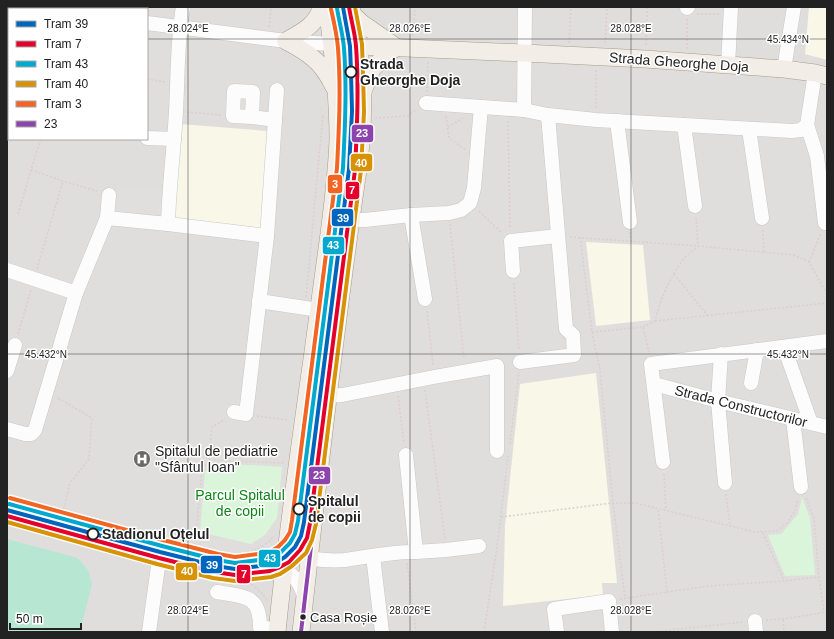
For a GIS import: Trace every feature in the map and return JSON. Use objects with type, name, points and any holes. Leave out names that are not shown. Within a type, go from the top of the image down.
[{"type":"main road","points":[[286,41],[307,29],[317,19],[322,7]]},
{"type":"main road","points":[[277,631],[283,570],[303,422],[312,309],[333,197],[337,161],[336,91],[327,7]]},
{"type":"main road","points":[[300,632],[328,396],[352,220],[363,119],[363,91],[359,46],[352,11]]},
{"type":"main road","points":[[352,11],[363,24],[396,47],[372,69],[363,91]]},
{"type":"main road","points":[[286,41],[310,55],[326,72],[336,91]]},
{"type":"main road","name":"Strada Gheorghe Doja","points":[[359,46],[568,55],[600,60],[685,62],[784,69],[821,74]]},
{"type":"street","points":[[168,224],[168,201],[178,84],[180,27],[183,7]]},
{"type":"street","points":[[524,110],[525,7]]},
{"type":"street","points":[[784,69],[794,7]]},
{"type":"street","points":[[728,65],[730,11]]},
{"type":"street","name":"Strada Gheorghe Doja","points":[[148,23],[286,41],[359,46]]},
{"type":"street","points":[[821,74],[807,125],[817,156],[825,223]]},
{"type":"street","points":[[240,413],[259,301],[267,236],[277,90]]},
{"type":"street","points":[[252,117],[253,92],[234,91],[233,116],[275,120]]},
{"type":"street","points":[[426,103],[524,110],[548,115],[596,120],[749,129],[792,131],[801,130],[807,125]]},
{"type":"street","points":[[352,220],[449,213],[461,210],[470,203],[474,188],[481,107]]},
{"type":"street","points":[[520,362],[574,355],[573,335],[566,329],[548,115]]},
{"type":"street","points":[[617,121],[630,222]]},
{"type":"street","points":[[684,125],[695,206]]},
{"type":"street","points":[[749,129],[762,218]]},
{"type":"street","points":[[148,138],[174,139]]},
{"type":"street","points":[[7,429],[25,434],[31,434],[35,430],[76,294],[107,218],[109,195]]},
{"type":"street","points":[[411,215],[425,299]]},
{"type":"street","points":[[107,218],[267,236]]},
{"type":"street","points":[[512,271],[511,241],[558,236]]},
{"type":"street","points":[[7,270],[76,294]]},
{"type":"street","points":[[259,301],[312,309]]},
{"type":"street","points":[[663,462],[652,364],[827,341]]},
{"type":"street","points":[[7,371],[15,345]]},
{"type":"street","points":[[784,347],[811,423]]},
{"type":"street","points":[[751,383],[757,350]]},
{"type":"street","points":[[721,354],[718,401],[725,483]]},
{"type":"street","points":[[328,396],[342,395],[497,366],[497,451]]},
{"type":"street","name":"Strada Constructorilor","points":[[654,384],[827,427]]},
{"type":"street","points":[[793,419],[801,487]]},
{"type":"street","points":[[406,455],[411,552]]},
{"type":"street","points":[[7,507],[194,557],[235,566],[283,570],[296,578],[304,595]]},
{"type":"street","points":[[308,558],[322,560],[344,560],[479,546]]},
{"type":"street","points":[[149,632],[160,552],[162,549]]},
{"type":"street","points":[[374,556],[382,632]]},
{"type":"street","points":[[217,592],[245,597],[253,601],[257,606],[260,616],[257,630],[277,631]]},
{"type":"street","points":[[557,632],[554,609],[609,601],[612,632]]},
{"type":"path","points":[[268,39],[271,7]]},
{"type":"path","points":[[363,119],[408,116],[426,103],[421,48],[415,7]]},
{"type":"path","points":[[568,55],[571,7]]},
{"type":"path","points":[[596,120],[600,60],[607,7]]},
{"type":"path","points":[[645,60],[647,7]]},
{"type":"path","points":[[685,62],[688,9],[730,11]]},
{"type":"path","points":[[148,79],[178,84]]},
{"type":"path","points":[[508,109],[511,241]]},
{"type":"path","points":[[176,111],[233,116]]},
{"type":"path","points":[[312,309],[323,126],[322,120],[324,114]]},
{"type":"path","points":[[446,117],[449,138],[464,148]]},
{"type":"path","points":[[448,128],[464,118]]},
{"type":"path","points":[[18,214],[41,140]]},
{"type":"path","points":[[31,170],[109,195]]},
{"type":"path","points":[[15,345],[63,181]]},
{"type":"path","points":[[470,203],[511,241]]},
{"type":"path","points":[[695,206],[698,246]]},
{"type":"path","points":[[449,213],[465,371]]},
{"type":"path","points":[[762,218],[764,252]]},
{"type":"path","points":[[809,262],[825,223]]},
{"type":"path","points":[[624,598],[600,370],[592,332],[580,237],[794,255],[809,262],[827,294]]},
{"type":"path","points":[[655,321],[669,281],[683,260],[698,246]]},
{"type":"path","points":[[674,274],[708,316]]},
{"type":"path","points":[[425,299],[429,378],[446,550]]},
{"type":"path","points":[[592,332],[643,327],[655,321],[827,303]]},
{"type":"path","points":[[643,327],[652,364]]},
{"type":"path","points":[[397,384],[406,455]]},
{"type":"path","points":[[47,392],[92,418],[89,459],[70,483],[60,522]]},
{"type":"path","points":[[194,557],[202,470],[209,460],[212,427],[240,413],[303,422]]},
{"type":"path","points":[[209,460],[297,464]]},
{"type":"path","points":[[663,462],[666,510]]},
{"type":"path","points":[[725,483],[730,526]]},
{"type":"path","points":[[501,517],[613,503],[635,503],[755,532],[777,531],[786,523],[795,511],[801,487]]},
{"type":"path","points":[[801,487],[814,518],[819,578],[824,612]]},
{"type":"path","points":[[658,508],[667,592]]},
{"type":"path","points":[[269,602],[260,590],[250,582],[233,576],[238,554],[252,552],[263,546],[273,537],[275,531]]},
{"type":"path","points":[[763,532],[784,581]]},
{"type":"path","points":[[411,552],[416,632]]},
{"type":"path","points":[[609,601],[709,586],[819,578]]},
{"type":"path","points":[[653,632],[755,626],[783,619],[827,612]]},
{"type":"path","points":[[783,619],[784,632]]},
{"type":"shaded area","points":[[7,7],[827,7],[827,632],[7,632]]},
{"type":"shaded area","points":[[809,7],[827,7],[827,60],[805,54]]},
{"type":"shaded area","points":[[226,79],[261,81],[259,126],[224,124]]},
{"type":"shaded area","points":[[180,124],[268,131],[261,230],[173,219]]},
{"type":"shaded area","points":[[116,186],[163,191],[161,216],[114,211]]},
{"type":"shaded area","points":[[586,242],[643,245],[650,320],[596,326]]},
{"type":"shaded area","points":[[7,282],[22,286],[7,326]]},
{"type":"shaded area","points":[[596,373],[617,583],[602,583],[603,595],[503,606],[505,526],[520,384]]},
{"type":"green space","name":"Parcul Spitalul de copii","points":[[215,463],[282,467],[277,518],[265,535],[251,544],[200,532],[205,472]]},
{"type":"green space","points":[[802,497],[810,518],[815,575],[785,576],[768,535],[781,534],[798,514]]},
{"type":"green space","name":"Stadionul Oțelul","points":[[7,539],[78,558],[88,570],[92,584],[80,632],[7,632]]},
{"type":"tram line","name":"39","points":[[7,510],[160,552],[216,566],[235,569],[275,563],[285,557],[295,547],[301,536],[304,522],[349,169],[352,111],[351,72],[350,46],[343,7]]},
{"type":"tram line","name":"7","points":[[7,516],[159,558],[215,572],[235,575],[270,571],[278,568],[289,562],[300,550],[307,538],[310,523],[355,170],[357,61],[349,7]]},
{"type":"tram line","name":"40","points":[[7,522],[157,564],[213,578],[235,581],[271,577],[280,574],[292,566],[306,553],[312,540],[316,524],[361,170],[364,112],[362,44],[355,7]]},
{"type":"tram line","name":"43","points":[[9,504],[162,546],[235,563],[273,557],[281,552],[290,543],[295,534],[298,521],[343,168],[345,63],[337,8]]},
{"type":"tram line","name":"3","points":[[10,498],[163,540],[235,557],[270,552],[285,540],[290,532],[292,520],[337,168],[339,63],[337,38],[331,9]]},
{"type":"transit line","name":"23","points":[[301,632],[328,401],[362,135],[363,91],[359,46],[351,7]]},
{"type":"place","name":"Strada Gheorghe Doja","points":[[351,72]]},
{"type":"place","name":"Spitalul de pediatrie \"Sfântul Ioan\"","points":[[142,459]]},
{"type":"place","name":"Spitalul de copii","points":[[299,509]]},
{"type":"place","name":"Stadionul Oțelul","points":[[93,534]]},
{"type":"place","name":"Casa Roșie","points":[[303,617]]}]
